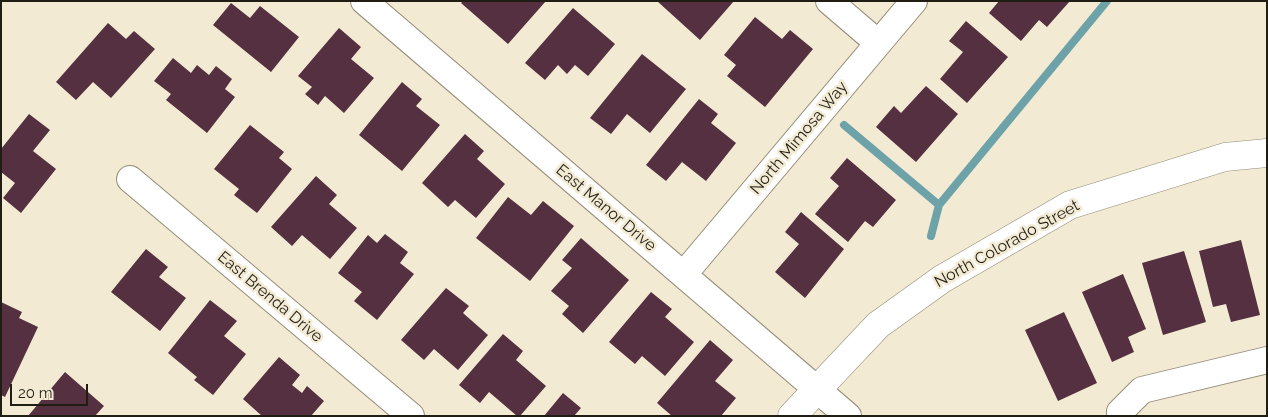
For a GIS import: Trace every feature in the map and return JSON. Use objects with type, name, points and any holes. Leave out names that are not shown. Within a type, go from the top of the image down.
[{"type":"street","name":"East Manor Drive","points":[[364,1],[818,388],[848,416]]},
{"type":"street","points":[[829,1],[878,43]]},
{"type":"street","name":"North Mimosa Way","points":[[684,274],[914,1]]},
{"type":"street","name":"North Colorado Street","points":[[792,416],[878,325],[942,279],[1070,205],[1225,157],[1267,154]]},
{"type":"street","name":"East Brenda Drive","points":[[130,179],[411,416]]},
{"type":"street","points":[[1120,414],[1142,390],[1267,360]]},
{"type":"building","points":[[463,1],[546,1],[508,44],[461,3]]},
{"type":"building","points":[[657,1],[734,1],[700,40]]},
{"type":"building","points":[[999,1],[1070,1],[1047,27],[1039,20],[1021,41],[989,13]]},
{"type":"building","points":[[231,3],[250,18],[260,6],[299,37],[271,72],[213,25]]},
{"type":"building","points":[[573,8],[615,44],[588,76],[575,65],[567,74],[558,65],[545,80],[525,63]]},
{"type":"building","points":[[755,17],[782,39],[790,30],[813,49],[765,107],[727,76],[736,65],[724,55]]},
{"type":"building","points":[[966,21],[1008,57],[967,103],[940,79],[963,52],[949,41]]},
{"type":"building","points":[[108,23],[126,39],[134,31],[155,49],[111,98],[93,82],[76,100],[56,82]]},
{"type":"building","points":[[339,28],[361,47],[351,59],[374,78],[344,113],[325,96],[318,105],[305,94],[312,87],[298,76]]},
{"type":"building","points":[[642,54],[686,89],[650,133],[627,114],[611,134],[590,118]]},
{"type":"building","points":[[173,58],[191,73],[197,65],[209,75],[216,66],[232,79],[225,89],[235,97],[207,133],[166,100],[171,94],[154,81]]},
{"type":"building","points":[[402,82],[422,99],[416,106],[440,125],[402,171],[359,135]]},
{"type":"building","points":[[926,86],[958,114],[916,162],[876,127],[894,106],[901,113]]},
{"type":"building","points":[[699,99],[718,114],[711,123],[736,143],[706,181],[682,162],[666,181],[646,165]]},
{"type":"building","points":[[29,114],[50,130],[33,151],[56,169],[21,213],[3,198],[15,183],[1,172],[1,149]]},
{"type":"building","points":[[250,125],[284,152],[279,158],[292,169],[257,213],[234,195],[239,189],[214,169]]},
{"type":"building","points":[[465,134],[484,151],[477,159],[505,184],[476,218],[455,200],[448,207],[422,183]]},
{"type":"building","points":[[847,158],[896,200],[873,227],[865,221],[848,242],[815,214],[839,186],[830,178]]},
{"type":"building","points":[[316,176],[337,195],[329,204],[357,228],[330,259],[302,235],[292,246],[271,227]]},
{"type":"building","points":[[508,197],[531,215],[543,201],[574,226],[530,281],[476,238]]},
{"type":"building","points":[[801,212],[844,249],[805,298],[775,272],[799,244],[785,232]]},
{"type":"building","points":[[385,234],[408,252],[400,263],[414,274],[377,320],[354,301],[362,292],[338,273],[368,235],[377,243]]},
{"type":"building","points":[[581,238],[629,280],[583,333],[562,314],[569,306],[551,291],[572,268],[562,260]]},
{"type":"building","points":[[1241,240],[1260,315],[1231,322],[1226,304],[1213,307],[1199,251]]},
{"type":"building","points":[[146,249],[168,267],[159,277],[186,298],[160,331],[111,292]]},
{"type":"building","points":[[1184,251],[1206,322],[1163,335],[1142,263]]},
{"type":"building","points":[[1123,274],[1146,329],[1128,337],[1134,352],[1112,362],[1082,292]]},
{"type":"building","points":[[446,288],[469,306],[463,313],[488,335],[458,370],[434,349],[424,360],[401,340]]},
{"type":"building","points":[[651,292],[672,309],[665,317],[694,342],[665,376],[642,356],[635,364],[609,342]]},
{"type":"building","points":[[210,300],[237,321],[224,336],[246,354],[213,395],[194,380],[197,377],[168,353]]},
{"type":"building","points":[[1,302],[22,312],[19,318],[38,327],[5,397],[1,395]]},
{"type":"building","points":[[1064,312],[1097,383],[1058,401],[1025,330]]},
{"type":"building","points":[[503,334],[523,351],[516,360],[546,386],[520,416],[517,416],[489,392],[480,403],[459,385]]},
{"type":"building","points":[[710,340],[733,360],[715,381],[736,398],[721,416],[672,416],[657,403]]},
{"type":"building","points":[[279,357],[300,375],[292,385],[302,393],[307,386],[324,401],[311,416],[262,416],[243,399]]},
{"type":"building","points":[[65,372],[104,406],[95,416],[28,416]]},
{"type":"building","points":[[563,393],[581,408],[574,416],[544,416]]},
{"type":"waterway","points":[[931,236],[939,205],[1107,1]]},
{"type":"waterway","points":[[844,125],[939,205]]}]
